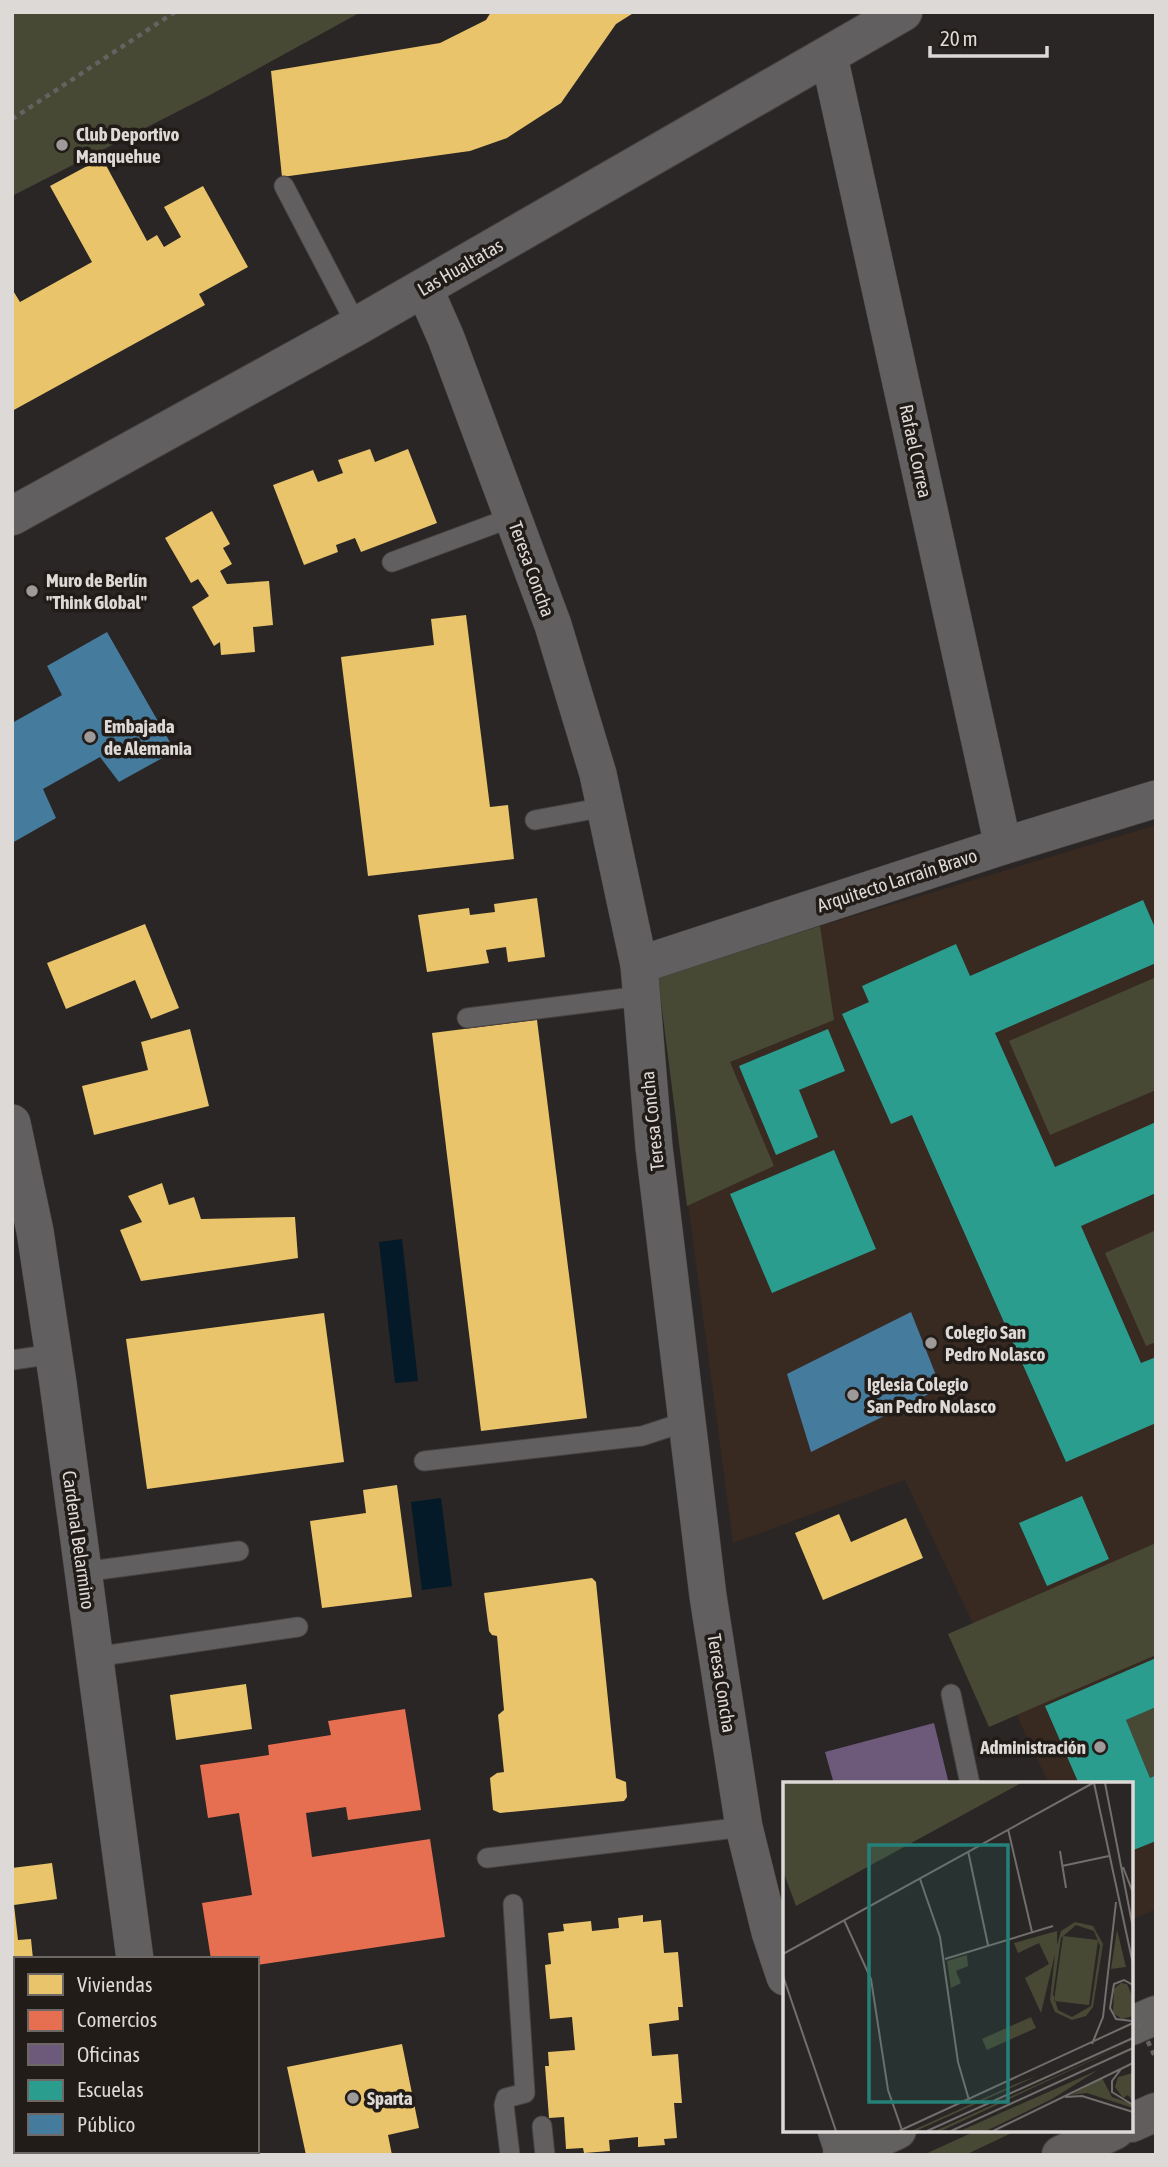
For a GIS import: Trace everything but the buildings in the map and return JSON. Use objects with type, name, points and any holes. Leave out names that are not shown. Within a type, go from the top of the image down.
[{"type":"highway","points":[[1133,2122],[1156,2112]]},
{"type":"highway","points":[[1061,2155],[1111,2132]]},
{"type":"main road","points":[[1133,2025],[1156,2015]]},
{"type":"main road","points":[[841,2146],[890,2132]]},
{"type":"street","name":"Las Hualtatas","points":[[12,516],[358,326],[903,12]]},
{"type":"street","name":"Rafael Correa","points":[[829,56],[1003,846]]},
{"type":"street","name":"Teresa Concha","points":[[424,288],[446,338],[553,625],[598,774],[640,981],[654,1147],[708,1596],[744,1827],[770,1932],[783,1971]]},
{"type":"street","name":"Arquitecto Larraín Bravo","points":[[640,981],[1003,846],[1156,799]]},
{"type":"street","name":"Cardenal Belarmino","points":[[12,1123],[35,1231],[54,1354],[135,1957]]},
{"type":"lane","points":[[284,186],[358,326]]},
{"type":"lane","points":[[392,562],[513,517]]},
{"type":"lane","points":[[535,820],[605,807]]},
{"type":"lane","points":[[467,1018],[640,981]]},
{"type":"lane","points":[[12,1360],[54,1354]]},
{"type":"lane","points":[[424,1461],[642,1436],[688,1421]]},
{"type":"lane","points":[[83,1572],[240,1551]]},
{"type":"lane","points":[[95,1657],[298,1627]]},
{"type":"lane","points":[[950,1694],[970,1782]]},
{"type":"lane","points":[[487,1857],[744,1827]]},
{"type":"lane","points":[[510,2155],[506,2098],[525,2093],[513,1904]]},
{"type":"lane","points":[[542,2126],[545,2155]]},
{"type":"path","points":[[12,119],[175,12]]},
{"type":"path","points":[[1133,2008],[1156,2059]]},
{"type":"shaded area","name":"Colegio San Pedro Nolasco","points":[[1156,825],[1156,1909],[1133,1919],[1133,1782],[1048,1782],[905,1480],[733,1543],[658,978],[820,926]]},
{"type":"green space","name":"Club Deportivo Manquehue","points":[[12,12],[361,12],[210,95],[12,196]]},
{"type":"green space","points":[[820,926],[834,1020],[730,1062],[774,1166],[687,1206],[658,978]]},
{"type":"green space","points":[[1154,978],[1156,1090],[1050,1135],[1009,1041]]},
{"type":"green space","points":[[1156,1230],[1156,1342],[1146,1346],[1105,1253]]},
{"type":"green space","points":[[1156,1543],[1156,1655],[989,1727],[948,1634]]},
{"type":"green space","points":[[1156,1707],[1156,1775],[1150,1778],[1126,1720]]},
{"type":"green space","points":[[974,2132],[1014,2132],[965,2155],[923,2155]]},
{"type":"water","points":[[402,1239],[418,1381],[395,1383],[379,1242]]},
{"type":"water","points":[[441,1498],[452,1586],[422,1590],[411,1502]]},
{"type":"place","name":"Club Deportivo Manquehue","points":[[62,145]]},
{"type":"place","name":"Muro de Berlín \"Think Global\"","points":[[32,591]]},
{"type":"place","name":"Embajada de Alemania","points":[[90,737]]},
{"type":"place","name":"Colegio San Pedro Nolasco","points":[[931,1343]]},
{"type":"place","name":"Iglesia Colegio San Pedro Nolasco","points":[[853,1395]]},
{"type":"place","name":"Administración","points":[[1100,1747]]},
{"type":"place","name":"Sparta","points":[[353,2098]]}]
